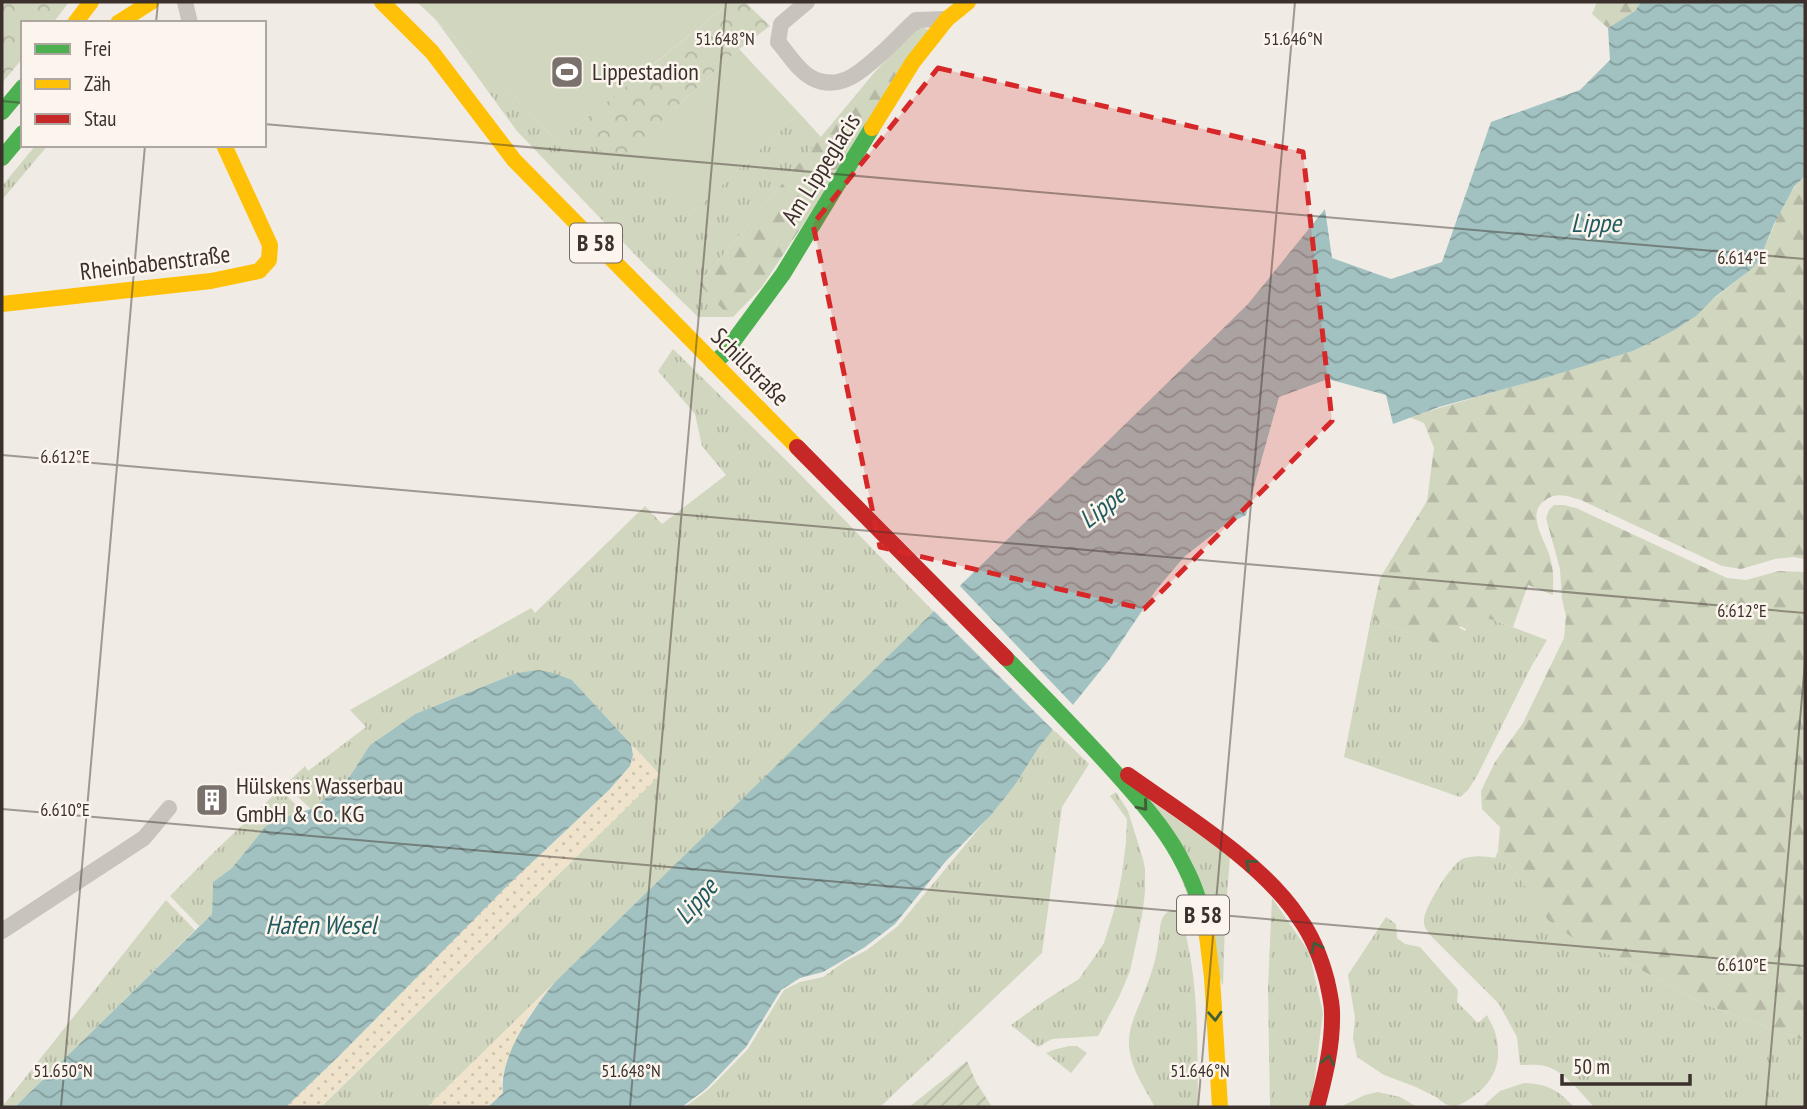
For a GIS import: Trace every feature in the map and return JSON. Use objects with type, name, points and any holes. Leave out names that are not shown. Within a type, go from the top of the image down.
[{"type":"main road","points":[[77,21],[91,2]]},
{"type":"main road","points":[[117,21],[130,2]]},
{"type":"main road","points":[[119,21],[151,2]]},
{"type":"main road","name":"Schillstraße","points":[[382,2],[432,52],[514,160],[1099,753]]},
{"type":"main road","name":"Am Lippeglacis","points":[[714,363],[724,354],[783,274],[913,62],[947,19],[968,2]]},
{"type":"main road","points":[[2,112],[21,89]]},
{"type":"main road","points":[[2,158],[21,135]]},
{"type":"main road","name":"Rheinbabenstraße","points":[[2,304],[211,281],[259,271],[269,260],[270,245],[225,147]]},
{"type":"main road","name":"B 58","points":[[1099,753],[1159,825],[1184,864],[1199,898],[1212,963],[1220,1107]]},
{"type":"main road","name":"B 58","points":[[1099,753],[1246,861],[1280,891],[1306,927],[1325,969],[1332,1011],[1330,1048],[1317,1107]]},
{"type":"street","points":[[185,2],[190,21]]},
{"type":"street","points":[[807,2],[781,24],[778,42],[804,73],[828,83],[845,81],[861,73],[916,20],[947,19]]},
{"type":"street","points":[[2,931],[144,838],[169,808]]},
{"type":"highlighted area","points":[[938,68],[1303,152],[1332,421],[1144,609],[880,547],[813,224]]},
{"type":"green space","points":[[2,2],[69,2],[55,21],[21,21],[21,60],[2,83]]},
{"type":"green space","name":"Lippestadion","points":[[417,2],[731,2],[557,141],[489,70]]},
{"type":"green space","points":[[731,2],[745,2],[770,26],[739,49],[613,166],[578,125]]},
{"type":"green space","points":[[1597,2],[1641,2],[1635,11],[1608,28],[1592,14]]},
{"type":"green space","points":[[436,20],[489,70],[557,141],[642,73],[674,109],[688,217],[799,113],[821,137],[699,284],[733,317],[698,317],[644,264],[517,131]]},
{"type":"green space","points":[[918,25],[931,31],[761,288],[733,317],[727,314],[699,284],[874,73]]},
{"type":"green space","points":[[739,49],[799,113],[688,217],[628,152]]},
{"type":"green space","points":[[34,147],[46,147],[2,200],[2,186]]},
{"type":"green space","points":[[1805,176],[1805,559],[1775,559],[1741,569],[1722,566],[1581,500],[1558,495],[1544,501],[1537,514],[1539,530],[1552,565],[1553,595],[1528,585],[1513,627],[1475,614],[1466,629],[1460,626],[1449,648],[1371,619],[1380,578],[1427,501],[1434,448],[1424,423],[1409,417],[1633,351],[1673,331],[1749,271],[1763,251],[1786,200]]},
{"type":"green space","points":[[673,349],[934,612],[427,1107],[321,1107],[660,775],[572,680],[517,673],[415,714],[370,745],[350,776],[311,809],[285,785],[305,766],[308,771],[366,727],[350,710],[531,608],[535,613],[645,506],[662,524],[726,475],[702,446],[695,414],[658,371]]},
{"type":"green space","points":[[1554,505],[1576,508],[1727,578],[1746,580],[1779,571],[1805,572],[1805,1041],[1702,1003],[1619,958],[1583,945],[1548,920],[1498,851],[1500,827],[1482,809],[1481,791],[1495,762],[1523,723],[1564,638],[1566,616],[1560,569],[1546,518]]},
{"type":"green space","points":[[1475,613],[1547,640],[1468,790],[1460,797],[1344,757],[1371,619],[1447,647],[1458,627],[1465,631]]},
{"type":"green space","points":[[1053,729],[1089,764],[1062,807],[1042,953],[880,1107],[685,1107],[709,1089],[748,1049],[784,990],[800,982],[823,977],[867,950],[898,926],[1015,785]]},
{"type":"green space","points":[[280,789],[303,812],[269,822],[232,868],[213,882],[212,914],[199,926],[170,896]]},
{"type":"green space","points":[[1116,792],[1128,811],[1145,869],[1142,916],[1130,971],[1098,1036],[1052,1039],[1038,1047],[1011,1025],[1079,979],[1104,943],[1116,904],[1122,874],[1127,819],[1110,796]]},
{"type":"green space","points":[[1151,801],[1230,856],[1223,986]]},
{"type":"green space","points":[[1498,851],[1520,879],[1583,945],[1619,958],[1702,1003],[1805,1041],[1805,1107],[1594,1107],[1573,1084],[1555,1070],[1541,1065],[1520,1065],[1517,1037],[1499,1004],[1429,934],[1424,923],[1434,896],[1457,863],[1470,857],[1495,858]]},
{"type":"green space","points":[[1272,898],[1309,952],[1323,1013],[1311,1107],[1270,1107],[1268,988]]},
{"type":"green space","points":[[166,900],[195,930],[15,1107],[2,1107]]},
{"type":"green space","points":[[1172,910],[1179,911],[1191,959],[1197,1033],[1198,1107],[1155,1107],[1135,1071],[1130,1055],[1133,1020],[1149,981],[1161,921]]},
{"type":"green space","points":[[1386,917],[1396,924],[1397,938],[1405,944],[1420,947],[1458,990],[1457,1002],[1478,1023],[1487,1015],[1495,1031],[1498,1060],[1495,1070],[1484,1088],[1455,1107],[1416,1087],[1384,1075],[1357,1057],[1353,1038],[1355,1018],[1348,975]]},
{"type":"green space","points":[[1077,1046],[1087,1053],[1071,1073],[1046,1053]]},
{"type":"green space","points":[[967,1061],[976,1082],[992,1107],[909,1107]]},
{"type":"green space","points":[[1524,1083],[1552,1089],[1574,1107],[1482,1107],[1500,1091]]},
{"type":"green space","points":[[1378,1092],[1400,1097],[1417,1107],[1343,1107],[1365,1095]]},
{"type":"sand","points":[[631,744],[660,775],[320,1107],[286,1107],[509,884],[609,790],[630,766],[633,755]]},
{"type":"sand","points":[[554,983],[528,1017],[501,1079],[503,1093],[488,1107],[427,1107]]},
{"type":"water","name":"Lippe","points":[[1641,2],[1805,2],[1805,176],[1794,187],[1774,224],[1759,261],[1749,271],[1715,297],[1696,316],[1633,351],[1439,407],[1393,424],[1386,395],[1328,379],[1279,397],[1246,515],[1222,527],[1184,557],[1156,590],[1109,660],[1039,747],[1015,785],[990,816],[946,861],[895,924],[865,947],[823,972],[800,978],[781,990],[746,1047],[707,1088],[682,1107],[488,1107],[503,1093],[506,1064],[512,1049],[536,1007],[554,983],[1248,304],[1325,209],[1332,258],[1391,279],[1442,262],[1491,122],[1580,90],[1610,60],[1608,28],[1635,11]]},
{"type":"water","name":"Hafen Wesel","points":[[539,670],[572,680],[631,744],[633,755],[630,766],[609,790],[509,884],[286,1107],[15,1107],[212,914],[213,882],[232,868],[269,822],[311,809],[333,793],[350,776],[370,745],[415,714],[517,673]]},
{"type":"pier","points":[[958,584],[1075,707],[1055,732],[932,609]]},
{"type":"traffic: fast","points":[[2,112],[21,89]]},
{"type":"traffic: fast","points":[[714,363],[724,354],[783,274],[872,128]]},
{"type":"traffic: fast","points":[[2,158],[21,135]]},
{"type":"traffic: fast","points":[[1006,658],[1098,754],[1159,824],[1192,882],[1207,936]]},
{"type":"traffic: slow","points":[[77,21],[91,2]]},
{"type":"traffic: slow","points":[[121,21],[151,2]]},
{"type":"traffic: slow","points":[[382,2],[432,52],[514,160],[797,447]]},
{"type":"traffic: slow","points":[[872,128],[913,62],[947,19],[968,2]]},
{"type":"traffic: slow","points":[[2,304],[211,281],[259,271],[269,260],[270,245],[225,147]]},
{"type":"traffic: slow","points":[[1207,936],[1220,1107]]},
{"type":"traffic: jam","points":[[797,447],[1006,658]]},
{"type":"traffic: jam","points":[[1128,775],[1243,858],[1283,897],[1308,933],[1322,964],[1332,1008],[1330,1048],[1317,1107]]},
{"type":"place","name":"Lippestadion","points":[[567,72]]},
{"type":"place","name":"Hülskens Wasserbau GmbH & Co. KG","points":[[212,800]]}]
